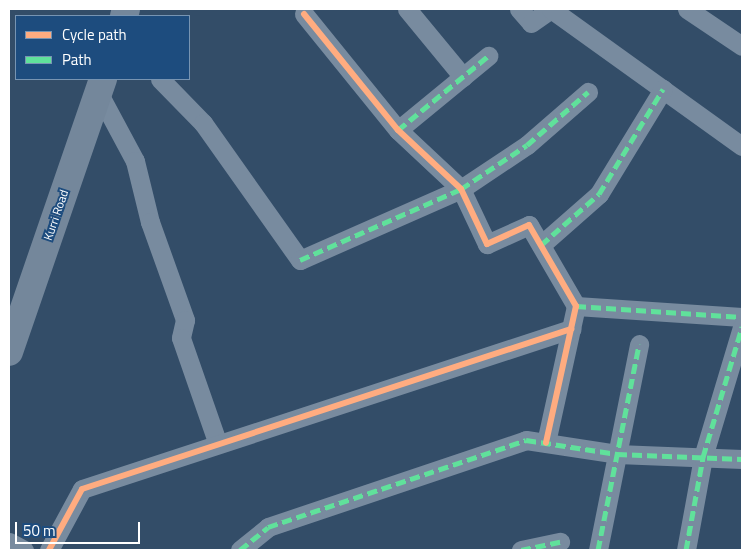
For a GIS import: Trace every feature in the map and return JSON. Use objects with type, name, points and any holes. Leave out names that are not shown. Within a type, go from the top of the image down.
[{"type":"main road","name":"Kurri Road","points":[[9,352],[100,85]]},
{"type":"street","points":[[407,9],[463,77]]},
{"type":"street","points":[[519,9],[531,23],[551,9],[742,146]]},
{"type":"street","points":[[687,9],[742,46]]},
{"type":"street","points":[[304,14],[398,130],[461,189],[487,244],[529,225],[576,306],[546,443]]},
{"type":"street","points":[[398,130],[488,56]]},
{"type":"street","points":[[161,80],[203,123],[300,260],[461,189],[527,145],[588,92]]},
{"type":"street","points":[[100,85],[135,160],[150,222],[185,320],[180,338],[218,444]]},
{"type":"street","points":[[540,246],[599,194],[663,89]]},
{"type":"street","points":[[576,306],[742,317]]},
{"type":"street","points":[[686,550],[704,457],[742,327]]},
{"type":"street","points":[[49,550],[82,488],[571,329]]},
{"type":"street","points":[[598,550],[639,344]]},
{"type":"street","points":[[240,550],[268,527],[526,440],[617,454],[742,459]]},
{"type":"street","points":[[9,542],[24,550]]},
{"type":"street","points":[[521,550],[560,542]]},
{"type":"marked path","points":[[398,130],[488,56]]},
{"type":"marked path","points":[[541,245],[599,194],[663,89]]},
{"type":"marked path","points":[[300,260],[461,189],[527,145],[588,92]]},
{"type":"marked path","points":[[576,306],[742,317]]},
{"type":"marked path","points":[[686,550],[703,457],[742,327]]},
{"type":"marked path","points":[[598,550],[639,344]]},
{"type":"marked path","points":[[240,550],[268,527],[526,440],[617,454],[742,459]]},
{"type":"marked path","points":[[521,550],[560,542]]},
{"type":"cycle path","points":[[304,14],[398,130],[461,189],[487,244],[529,225],[576,306],[546,443]]},
{"type":"cycle path","points":[[49,550],[82,489],[571,329]]}]
